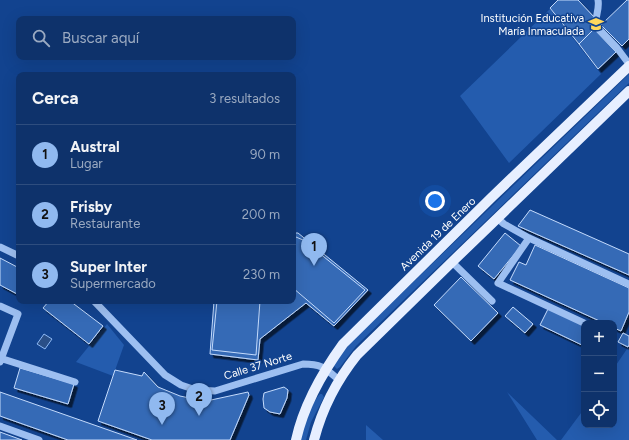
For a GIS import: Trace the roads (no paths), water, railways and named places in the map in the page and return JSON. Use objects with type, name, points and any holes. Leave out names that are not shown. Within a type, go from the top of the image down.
[{"type":"main road","name":"Avenida 19 de Enero","points":[[296,440],[300,423],[309,399],[326,369],[343,344],[629,65]]},
{"type":"main road","points":[[314,440],[325,407],[339,380],[357,355],[629,91]]},
{"type":"street","points":[[598,0],[599,6],[595,23],[596,26],[617,48],[629,65]]},
{"type":"street","points":[[497,218],[504,224],[529,238],[629,284]]},
{"type":"street","points":[[529,238],[498,283],[581,322]]},
{"type":"street","points":[[0,247],[16,255]]},
{"type":"street","points":[[452,262],[492,301]]},
{"type":"street","name":"Calle 37 Norte","points":[[97,304],[165,375],[181,385],[196,390],[215,391],[303,364],[315,364],[326,369],[339,380]]},
{"type":"street","points":[[0,306],[18,314],[0,359],[75,382]]},
{"type":"street","points":[[0,426],[39,440]]},
{"type":"place","name":"Institución Educativa María Inmaculada","points":[[596,24]]},
{"type":"place","name":"Austral","points":[[314,266]]},
{"type":"place","name":"Frisby","points":[[199,416]]},
{"type":"place","name":"Super Inter","points":[[162,425]]}]
